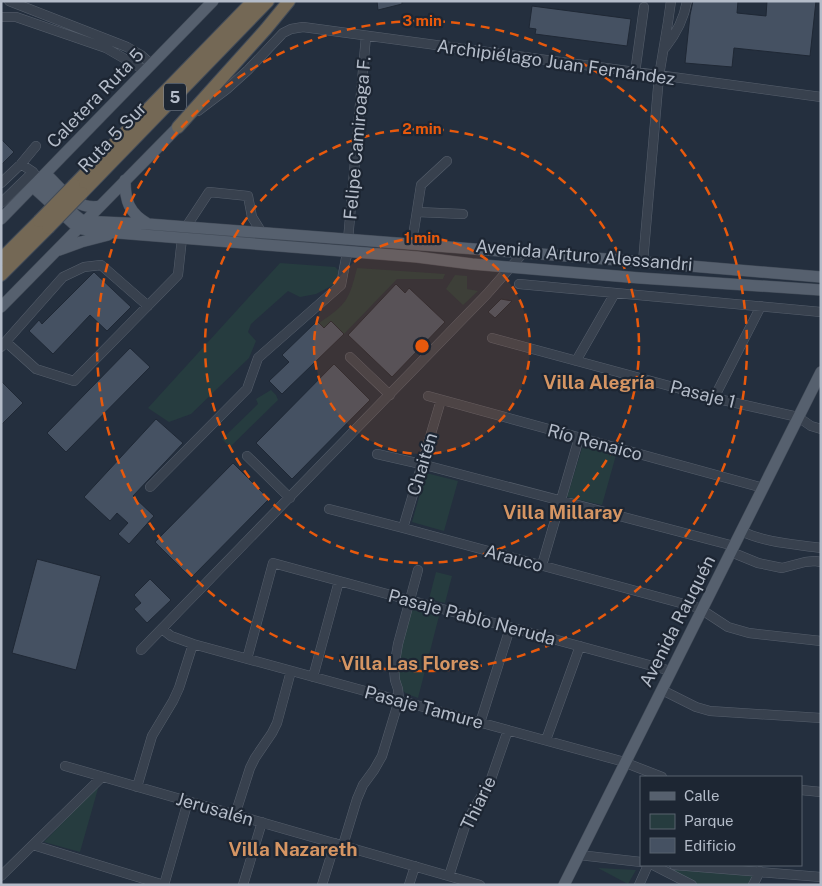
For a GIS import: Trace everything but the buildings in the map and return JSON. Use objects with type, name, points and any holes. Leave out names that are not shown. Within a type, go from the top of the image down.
[{"type":"highway","name":"Ruta 5 Sur","points":[[78,189],[253,1]]},
{"type":"highway","name":"Ruta 5 Sur","points":[[1,275],[43,225],[78,189],[268,1]]},
{"type":"highway","points":[[178,127],[255,42],[289,1]]},
{"type":"highway","name":"Ruta 5 Sur","points":[[1,260],[43,225]]},
{"type":"main road","name":"Caletera Ruta 5","points":[[2,212],[149,68],[211,2]]},
{"type":"main road","points":[[1,307],[178,127]]},
{"type":"main road","points":[[38,178],[79,204],[88,207],[100,206]]},
{"type":"main road","points":[[38,178],[82,225]]},
{"type":"main road","points":[[125,180],[126,198],[129,205],[141,220],[148,224]]},
{"type":"main road","name":"Avenida Arturo Alessandri","points":[[82,225],[148,224],[184,232],[349,252],[640,278],[821,290]]},
{"type":"main road","name":"Avenida Arturo Alessandri","points":[[82,225],[120,233],[262,233],[821,277]]},
{"type":"main road","points":[[57,250],[90,239],[120,233]]},
{"type":"main road","name":"Avenida Rauquén","points":[[564,885],[821,372]]},
{"type":"street","points":[[9,1],[127,46],[141,55],[149,68]]},
{"type":"street","points":[[642,262],[659,76],[671,1]]},
{"type":"street","points":[[664,49],[679,27],[687,1]]},
{"type":"street","points":[[635,73],[644,6]]},
{"type":"street","points":[[1,18],[16,17],[106,48],[149,68]]},
{"type":"street","name":"Archipiélago Juan Fernández","points":[[178,127],[228,88],[283,33],[302,27],[821,97]]},
{"type":"street","name":"Felipe Camiroaga F.","points":[[348,240],[366,36]]},
{"type":"street","points":[[1,183],[36,146]]},
{"type":"street","points":[[410,244],[421,185],[447,161]]},
{"type":"street","points":[[21,164],[38,178]]},
{"type":"street","points":[[2,212],[20,185],[38,178]]},
{"type":"street","points":[[20,185],[38,178]]},
{"type":"street","points":[[148,306],[101,265],[84,267],[63,277],[4,345],[36,369],[74,381],[148,306],[178,275],[184,232],[209,192],[248,196],[252,217],[262,233]]},
{"type":"street","points":[[417,212],[463,214]]},
{"type":"street","points":[[150,487],[247,389],[258,358],[342,285],[346,258],[349,252]]},
{"type":"street","points":[[141,650],[390,395],[487,294],[523,253]]},
{"type":"street","name":"Avenida Arturo Alessandri","points":[[519,284],[821,312]]},
{"type":"street","points":[[576,361],[615,293]]},
{"type":"street","points":[[714,398],[761,306]]},
{"type":"street","name":"Pasaje 1","points":[[492,338],[714,398],[798,417],[811,426],[821,429]]},
{"type":"street","points":[[350,357],[390,395]]},
{"type":"street","name":"Río Renaico","points":[[428,396],[762,488]]},
{"type":"street","name":"Chaitén","points":[[403,528],[441,400]]},
{"type":"street","points":[[542,566],[580,438]]},
{"type":"street","points":[[377,454],[560,501],[732,549],[758,564],[782,568],[805,562],[821,562]]},
{"type":"street","points":[[247,456],[290,498]]},
{"type":"street","name":"Arauco","points":[[329,509],[701,609],[728,627],[749,633],[821,641]]},
{"type":"street","points":[[741,531],[754,538],[821,548]]},
{"type":"street","name":"Pasaje Pablo Neruda","points":[[247,659],[273,563],[671,671]]},
{"type":"street","points":[[322,885],[363,785],[382,756],[399,700],[394,668],[398,644],[418,570]]},
{"type":"street","points":[[313,677],[339,581]]},
{"type":"street","points":[[480,722],[510,628]]},
{"type":"street","name":"Pasaje Tamure","points":[[162,629],[171,636],[193,644],[546,740],[625,763],[659,776]]},
{"type":"street","points":[[137,786],[152,736],[179,688],[193,644]]},
{"type":"street","points":[[546,740],[580,646]]},
{"type":"street","points":[[235,815],[250,768],[272,733],[276,723],[291,671]]},
{"type":"street","points":[[662,690],[696,707],[710,711],[821,718]]},
{"type":"street","name":"Thiarie","points":[[449,876],[466,823],[491,779],[508,730]]},
{"type":"street","name":"Jerusalén","points":[[65,766],[480,885]]},
{"type":"street","points":[[1,876],[102,776]]},
{"type":"street","points":[[802,790],[821,792]]},
{"type":"street","points":[[34,845],[164,885],[188,801]]},
{"type":"street","points":[[243,885],[262,822]]},
{"type":"street","points":[[579,855],[640,862]]},
{"type":"street","points":[[410,885],[415,866]]},
{"type":"street","points":[[638,885],[648,866]]},
{"type":"street","points":[[655,866],[692,885]]},
{"type":"street","points":[[688,866],[760,871],[815,879]]},
{"type":"street","points":[[753,885],[760,871]]},
{"type":"green space","points":[[280,263],[335,267],[339,271],[337,283],[316,294],[300,297],[288,291],[251,324],[248,332],[256,341],[249,358],[191,414],[169,422],[148,408]]},
{"type":"green space","points":[[357,268],[445,274],[443,279],[397,279],[344,334],[331,321],[324,328],[319,323],[336,311],[346,300]]},
{"type":"green space","points":[[455,275],[467,276],[467,289],[478,291],[463,305],[446,289]]},
{"type":"green space","points":[[271,390],[278,400],[230,447],[222,439],[258,404],[256,399]]},
{"type":"green space","points":[[583,445],[616,455],[602,505],[567,497]]},
{"type":"green space","points":[[426,473],[458,481],[444,531],[412,522]]},
{"type":"green space","points":[[436,572],[452,576],[445,603],[429,599]]},
{"type":"green space","points":[[408,609],[439,616],[418,698],[407,694],[398,687],[396,656]]},
{"type":"green space","points":[[99,785],[80,852],[44,842]]},
{"type":"green space","points":[[598,868],[636,870],[628,884]]},
{"type":"green space","points":[[665,869],[754,876],[750,885],[697,885]]},
{"type":"district","name":"Villa Alegría","points":[[599,382]]},
{"type":"district","name":"Villa Millaray","points":[[563,512]]},
{"type":"district","name":"Villa Las Flores","points":[[410,663]]},
{"type":"district","name":"Villa Nazareth","points":[[293,849]]}]
